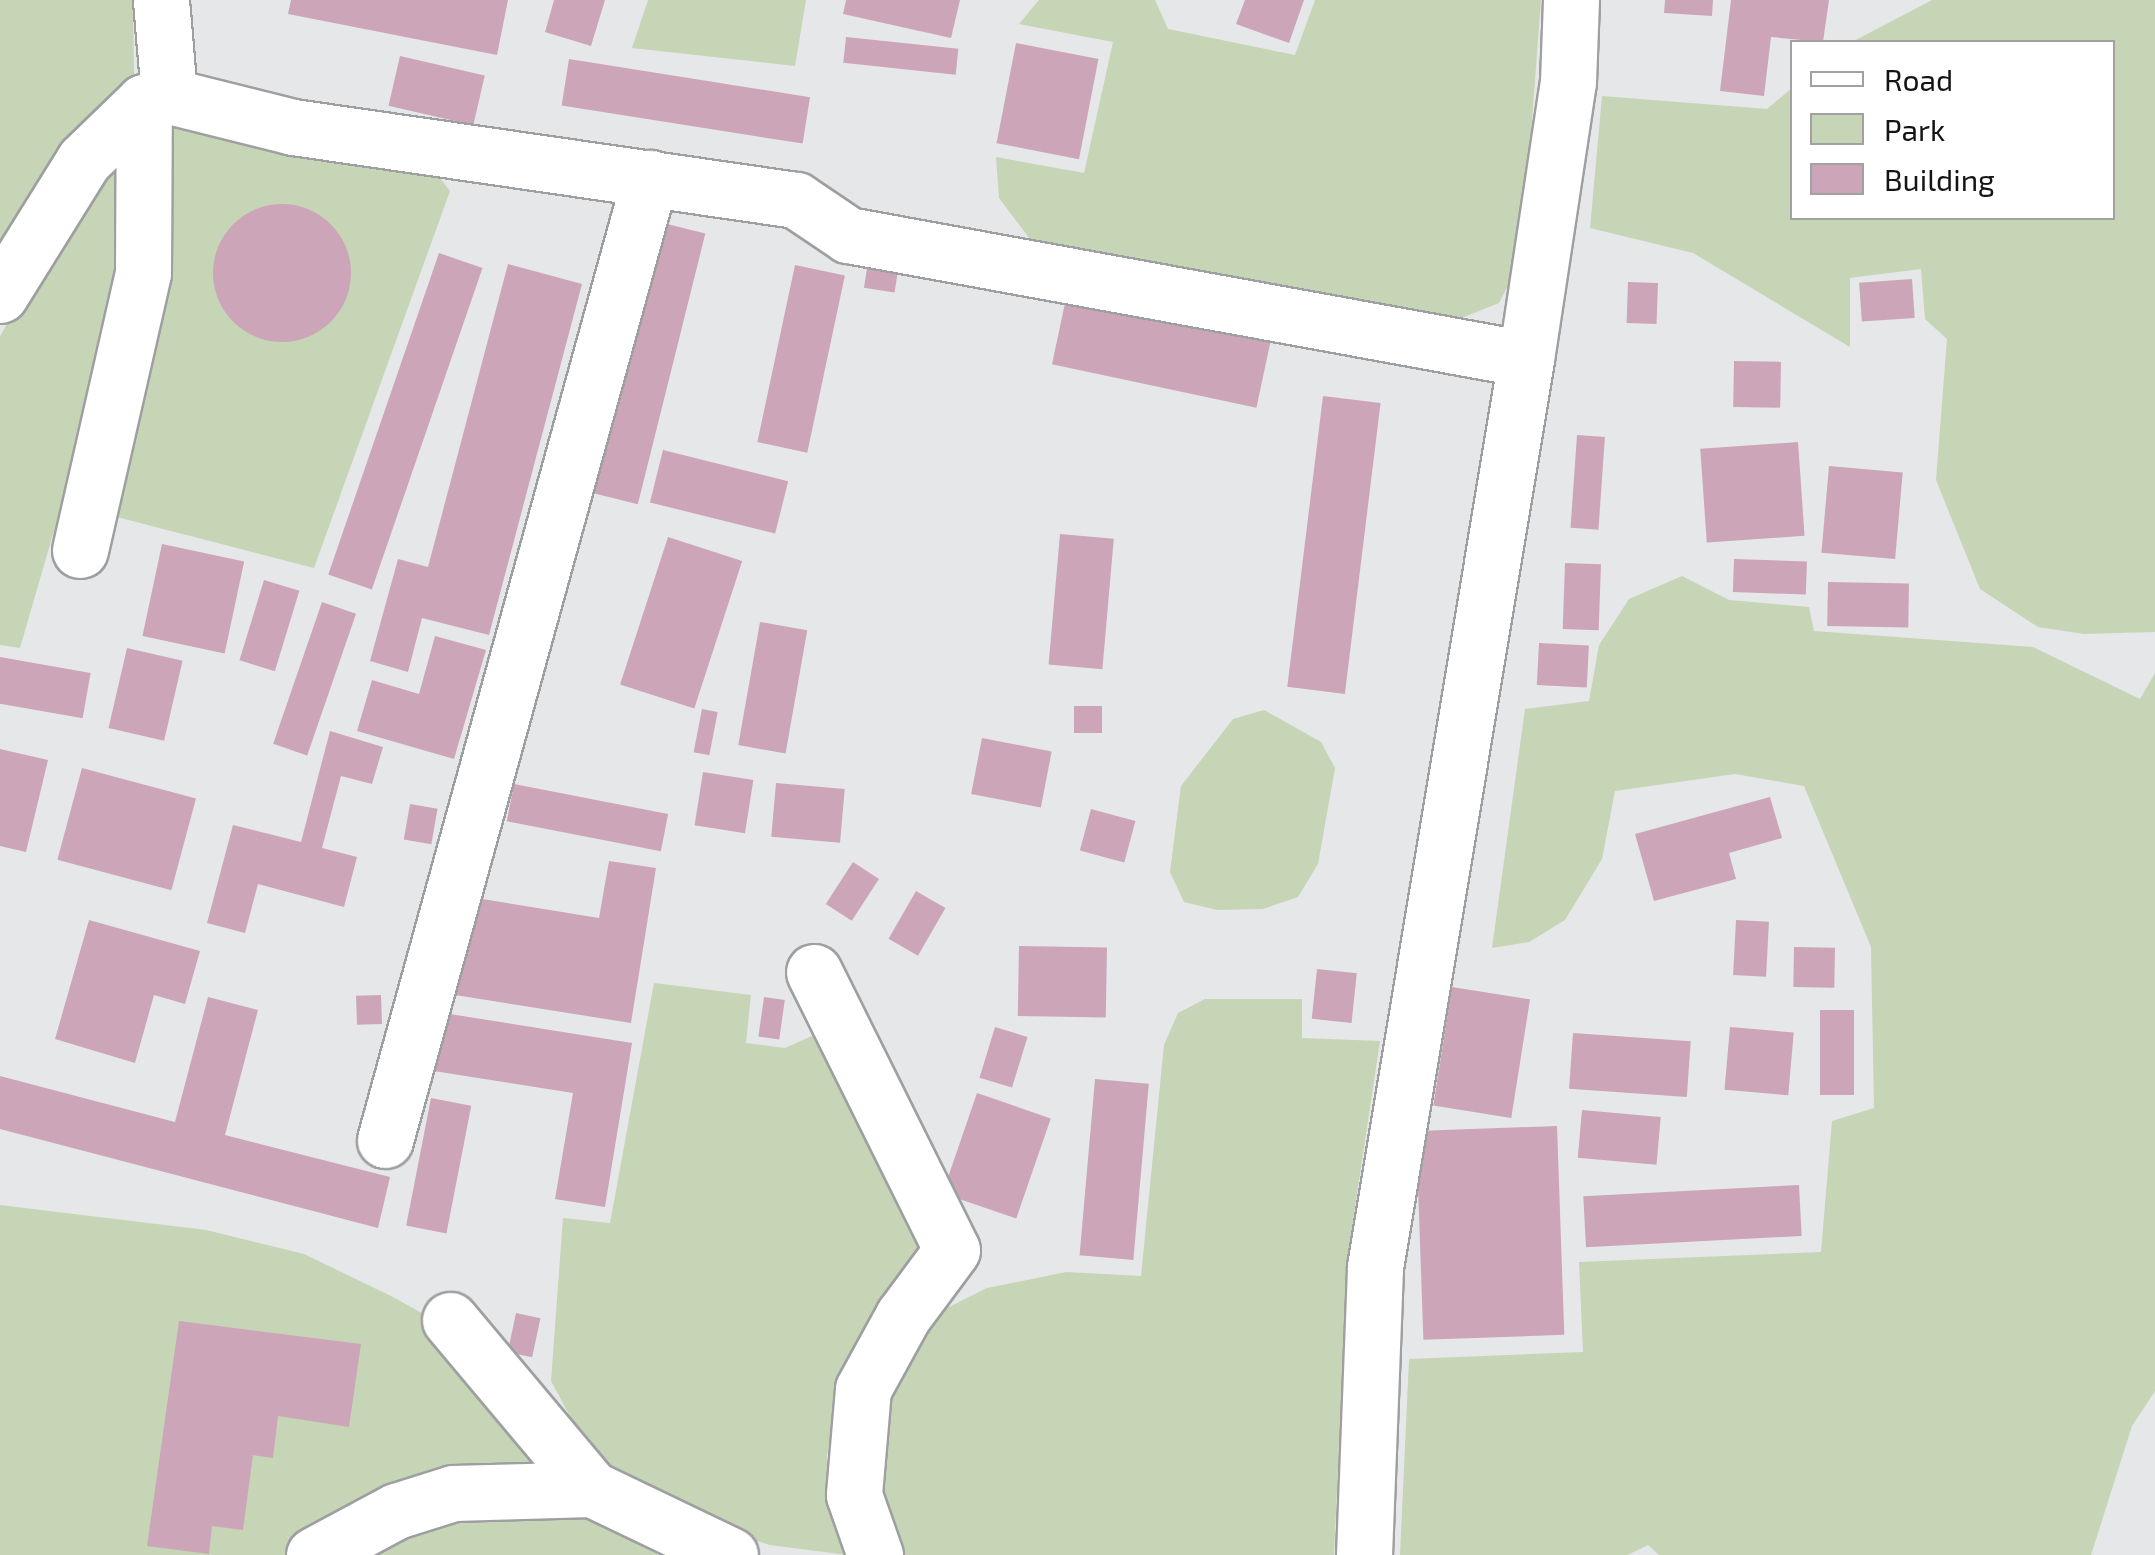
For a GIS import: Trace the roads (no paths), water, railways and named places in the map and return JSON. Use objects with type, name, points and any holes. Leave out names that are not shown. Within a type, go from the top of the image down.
[{"type":"street","points":[[80,550],[143,273],[161,0]]},
{"type":"street","points":[[1364,1555],[1375,1268],[1526,359],[1568,82],[1571,0]]},
{"type":"street","points":[[157,99],[293,127],[796,200],[848,235],[1526,359]]},
{"type":"street","points":[[0,295],[84,160],[157,99]]},
{"type":"street","points":[[385,1140],[650,178]]},
{"type":"street","points":[[814,972],[952,1250],[903,1316],[863,1389],[854,1494],[875,1555]]},
{"type":"street","points":[[450,1320],[592,1489],[730,1555]]},
{"type":"street","points":[[314,1555],[396,1510],[452,1492],[592,1489]]}]
